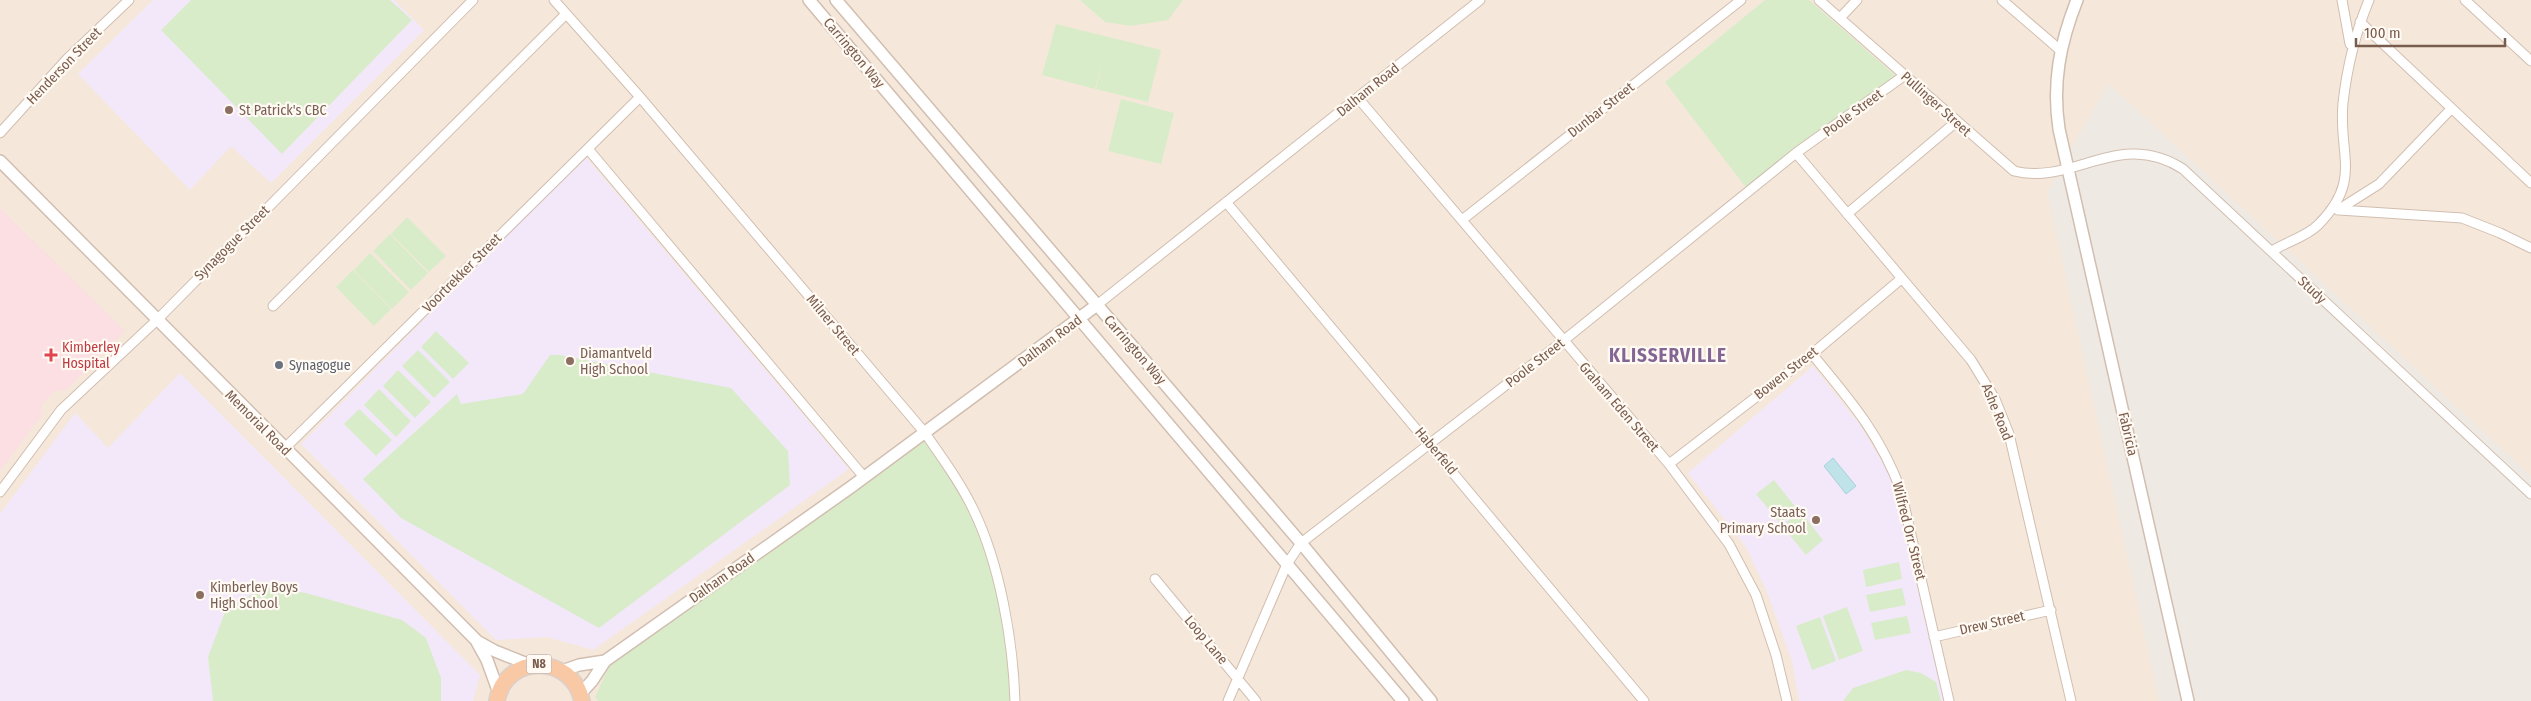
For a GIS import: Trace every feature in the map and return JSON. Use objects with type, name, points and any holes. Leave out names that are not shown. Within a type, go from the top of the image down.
[{"type":"highway","name":"N8","points":[[498,697],[502,686],[514,672],[530,665],[547,665],[562,671],[576,685],[581,697]]},
{"type":"street","name":"Henderson Street","points":[[0,133],[67,60],[129,0]]},
{"type":"street","name":"Synagogue Street","points":[[0,492],[61,410],[157,320],[473,0]]},
{"type":"street","name":"Milner Street","points":[[554,0],[640,97],[925,433],[961,487],[974,512],[985,542],[1006,620],[1012,655],[1015,701]]},
{"type":"street","name":"Carrington Way","points":[[809,0],[1403,701]]},
{"type":"street","name":"Carrington Way","points":[[836,0],[1301,543],[1431,701]]},
{"type":"street","name":"Dalham Road","points":[[581,697],[605,661],[864,477],[1080,319],[1480,0]]},
{"type":"street","name":"Dunbar Street","points":[[1462,220],[1740,0]]},
{"type":"street","name":"Pullinger Street","points":[[1819,0],[2014,171],[2037,174],[2066,168]]},
{"type":"street","points":[[1840,18],[1856,0]]},
{"type":"street","points":[[2002,0],[2060,50]]},
{"type":"street","name":"Fabricia","points":[[2077,0],[2060,50],[2056,106],[2066,168],[2128,430],[2188,701]]},
{"type":"street","points":[[2325,218],[2341,193],[2347,173],[2343,105],[2350,54],[2350,37],[2342,0]]},
{"type":"street","points":[[2350,54],[2368,0]]},
{"type":"street","points":[[2465,0],[2531,61]]},
{"type":"street","points":[[273,306],[566,14]]},
{"type":"street","points":[[2360,22],[2531,183]]},
{"type":"street","name":"Poole Street","points":[[1228,701],[1287,564],[1301,543],[1431,445],[1563,341],[1796,153],[1905,75]]},
{"type":"street","name":"Voortrekker Street","points":[[284,449],[640,97]]},
{"type":"street","name":"Graham Eden Street","points":[[1358,98],[1669,464],[1729,544],[1756,595],[1776,655],[1787,701]]},
{"type":"street","points":[[2272,251],[2310,231],[2325,218],[2379,184],[2451,109]]},
{"type":"street","points":[[1847,214],[1956,122]]},
{"type":"street","points":[[588,149],[864,477]]},
{"type":"street","name":"Ashe Road","points":[[1796,153],[1971,360],[1995,399],[2009,434],[2071,701]]},
{"type":"street","name":"Study","points":[[2066,168],[2134,153],[2154,154],[2170,161],[2196,180],[2531,494]]},
{"type":"street","name":"Memorial Road","points":[[0,161],[284,449],[477,641],[495,651],[530,665]]},
{"type":"street","name":"Haberfeld","points":[[1226,202],[1644,701]]},
{"type":"street","points":[[2339,210],[2462,218],[2531,248]]},
{"type":"street","name":"Bowen Street","points":[[1669,464],[1812,354],[1901,279]]},
{"type":"street","name":"Wilfred Orr Street","points":[[1812,354],[1864,416],[1894,473],[1901,491],[1949,701]]},
{"type":"street","name":"Loop Lane","points":[[1155,579],[1256,701]]},
{"type":"street","name":"Drew Street","points":[[1934,637],[2051,610]]},
{"type":"street","points":[[477,641],[487,660],[498,697]]},
{"type":"street","name":"Dalham Road","points":[[562,671],[579,665],[605,661]]},
{"type":"shaded area","points":[[0,0],[2531,0],[2531,701],[0,701]]},
{"type":"shaded area","name":"St Patrick's CBC","points":[[153,0],[394,0],[424,30],[271,183],[231,146],[190,190],[78,74]]},
{"type":"shaded area","points":[[2108,83],[2531,476],[2531,701],[2159,701],[2047,192]]},
{"type":"shaded area","name":"Diamantveld High School","points":[[585,156],[849,469],[593,650],[547,637],[496,640],[301,444]]},
{"type":"shaded area","name":"Kimberley Hospital","points":[[0,208],[125,331],[65,391],[55,391],[42,404],[41,416],[0,471]]},
{"type":"shaded area","name":"Staats Primary School","points":[[1813,366],[1861,426],[1901,494],[1945,701],[1799,701],[1792,661],[1767,592],[1746,547],[1688,473]]},
{"type":"shaded area","name":"Kimberley Boys High School","points":[[180,373],[480,675],[473,701],[0,701],[0,514],[75,413],[108,448]]},
{"type":"green space","points":[[191,0],[390,0],[412,20],[282,154],[161,30]]},
{"type":"green space","points":[[1080,0],[1183,0],[1168,20],[1131,26],[1105,22]]},
{"type":"green space","points":[[1765,0],[1809,0],[1896,76],[1751,194],[1665,82]]},
{"type":"green space","points":[[1056,24],[1161,50],[1148,102],[1096,89],[1102,63],[1095,89],[1042,75]]},
{"type":"green space","points":[[1121,99],[1174,113],[1161,164],[1108,151]]},
{"type":"green space","points":[[407,217],[446,256],[429,272],[391,234]]},
{"type":"green space","points":[[390,234],[428,273],[411,290],[373,251]]},
{"type":"green space","points":[[370,253],[409,292],[392,309],[354,270]]},
{"type":"green space","points":[[353,270],[391,309],[374,326],[336,287]]},
{"type":"green space","points":[[436,331],[469,363],[453,379],[421,347]]},
{"type":"green space","points":[[418,350],[450,382],[434,398],[402,366]]},
{"type":"green space","points":[[550,355],[560,355],[731,388],[788,451],[790,485],[599,628],[401,518],[363,479],[457,394],[461,404],[523,394]]},
{"type":"green space","points":[[398,370],[431,402],[415,418],[383,386]]},
{"type":"green space","points":[[379,389],[411,421],[396,437],[364,405]]},
{"type":"green space","points":[[359,409],[392,440],[376,456],[344,424]]},
{"type":"green space","points":[[925,434],[975,511],[1003,597],[1014,701],[598,701],[595,697],[610,664]]},
{"type":"green space","points":[[1774,480],[1797,509],[1780,523],[1756,494]]},
{"type":"green space","points":[[1800,511],[1823,540],[1806,555],[1782,526]]},
{"type":"green space","points":[[1899,562],[1902,579],[1866,587],[1863,570]]},
{"type":"green space","points":[[263,587],[306,593],[402,620],[426,638],[441,678],[441,701],[213,701],[208,657],[225,612]]},
{"type":"green space","points":[[1902,588],[1906,605],[1870,612],[1866,595]]},
{"type":"green space","points":[[1847,607],[1863,651],[1839,660],[1823,616]]},
{"type":"green space","points":[[1907,616],[1911,633],[1875,640],[1871,623]]},
{"type":"green space","points":[[1820,617],[1836,661],[1812,670],[1796,626]]},
{"type":"green space","points":[[1906,670],[1921,673],[1936,682],[1941,701],[1843,701],[1853,688]]},
{"type":"water","points":[[1833,458],[1856,486],[1846,494],[1824,466]]},
{"type":"place","name":"St Patrick's CBC","points":[[229,110]]},
{"type":"place","name":"Kimberley Hospital","points":[[51,355]]},
{"type":"place","name":"Diamantveld High School","points":[[570,361]]},
{"type":"place","name":"Synagogue","points":[[279,365]]},
{"type":"place","name":"Staats Primary School","points":[[1816,520]]},
{"type":"place","name":"Kimberley Boys High School","points":[[200,595]]},
{"type":"district","name":"KLISSERVILLE","points":[[1668,355]]}]
